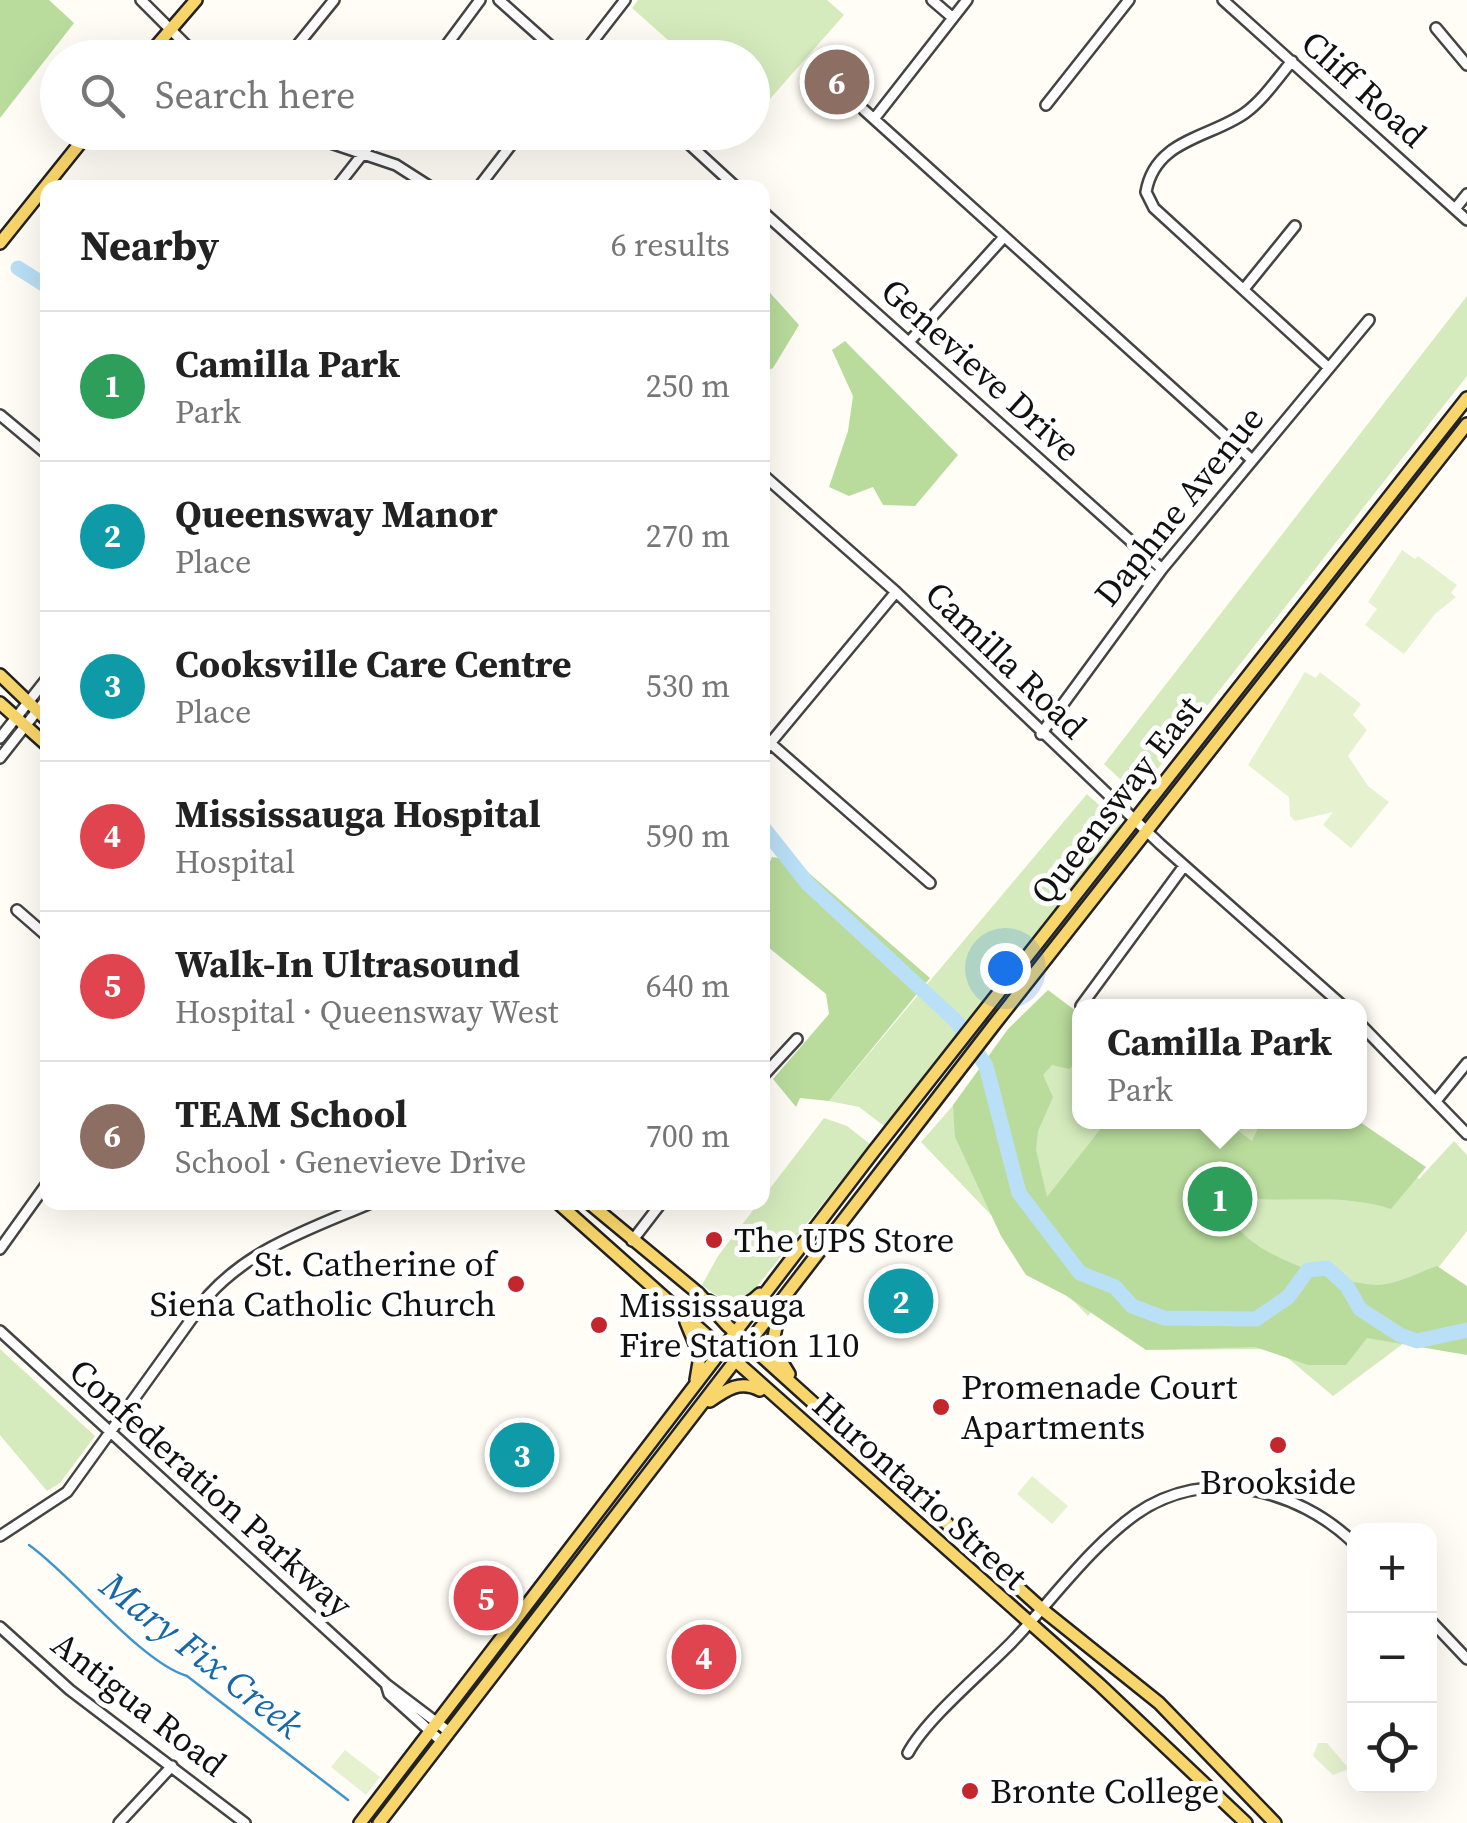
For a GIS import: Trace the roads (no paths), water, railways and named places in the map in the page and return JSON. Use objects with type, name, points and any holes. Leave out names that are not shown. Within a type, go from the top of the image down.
[{"type":"main road","points":[[161,40],[196,0]]},
{"type":"main road","points":[[51,180],[75,150]]},
{"type":"main road","points":[[0,243],[40,193]]},
{"type":"main road","name":"Queensway East","points":[[360,1823],[721,1351],[1467,398]]},
{"type":"main road","name":"Queensway East","points":[[379,1823],[993,1026],[1467,424]]},
{"type":"main road","points":[[0,675],[40,714]]},
{"type":"main road","points":[[0,704],[40,739]]},
{"type":"main road","name":"Hurontario Street","points":[[566,1210],[1246,1823]]},
{"type":"main road","name":"Hurontario Street","points":[[597,1210],[698,1293],[736,1333],[1043,1610],[1158,1703],[1275,1823]]},
{"type":"main road","points":[[698,1293],[718,1308],[737,1308],[753,1302],[784,1270]]},
{"type":"main road","points":[[784,1300],[773,1328],[772,1346],[800,1389]]},
{"type":"main road","points":[[684,1317],[700,1356],[693,1389]]},
{"type":"main road","points":[[698,1410],[734,1386],[748,1384],[772,1396]]},
{"type":"street","points":[[142,0],[181,40]]},
{"type":"street","points":[[302,40],[334,0]]},
{"type":"street","points":[[450,40],[480,0]]},
{"type":"street","points":[[498,0],[544,40]]},
{"type":"street","points":[[597,40],[625,0]]},
{"type":"street","points":[[932,0],[953,18]]},
{"type":"street","points":[[874,118],[966,0]]},
{"type":"street","points":[[1046,105],[1129,0]]},
{"type":"street","name":"Cliff Road","points":[[1223,0],[1467,220]]},
{"type":"street","points":[[1436,28],[1467,65]]},
{"type":"street","points":[[1292,62],[1246,113],[1173,148],[1148,182],[1146,192],[1154,208],[1330,368]]},
{"type":"street","points":[[864,110],[1251,459]]},
{"type":"street","points":[[357,150],[420,180]]},
{"type":"street","points":[[484,180],[507,150]]},
{"type":"street","points":[[696,150],[728,180]]},
{"type":"street","points":[[342,180],[364,152]]},
{"type":"street","points":[[1456,209],[1467,194]]},
{"type":"street","name":"Genevieve Drive","points":[[770,218],[1162,569]]},
{"type":"street","points":[[1244,290],[1295,226]]},
{"type":"street","points":[[909,342],[1004,237]]},
{"type":"street","name":"Daphne Avenue","points":[[1041,734],[1162,569],[1370,320]]},
{"type":"street","points":[[0,415],[40,448]]},
{"type":"street","name":"Camilla Road","points":[[770,481],[896,592],[1184,866],[1335,999]]},
{"type":"street","points":[[770,736],[896,592]]},
{"type":"street","points":[[0,758],[40,691]]},
{"type":"street","points":[[32,706],[40,702]]},
{"type":"street","points":[[0,738],[20,721]]},
{"type":"street","points":[[770,742],[930,882]]},
{"type":"street","points":[[1086,999],[1184,866]]},
{"type":"street","points":[[17,910],[40,930]]},
{"type":"street","points":[[1367,1031],[1467,1134]]},
{"type":"street","points":[[770,1069],[798,1040]]},
{"type":"street","points":[[1436,1101],[1467,1063]]},
{"type":"street","points":[[0,1249],[40,1193]]},
{"type":"street","points":[[1,1533],[67,1492],[208,1296],[232,1270],[274,1245],[354,1210]]},
{"type":"street","points":[[632,1241],[656,1210]]},
{"type":"street","name":"Confederation Parkway","points":[[0,1331],[445,1736]]},
{"type":"street","points":[[908,1754],[1132,1517],[1190,1492],[1224,1488],[1282,1496],[1324,1517],[1347,1537]]},
{"type":"street","points":[[1437,1627],[1467,1659]]},
{"type":"street","name":"Antigua Road","points":[[0,1628],[70,1690],[245,1823]]},
{"type":"street","points":[[119,1823],[172,1766]]},
{"type":"waterway","points":[[18,268],[40,282]]},
{"type":"waterway","points":[[770,836],[808,884],[957,1022],[986,1066],[1019,1193],[1080,1273],[1115,1287],[1132,1306],[1164,1318],[1256,1319],[1288,1297],[1308,1270],[1327,1268],[1347,1286],[1360,1309],[1400,1335],[1417,1341],[1467,1330]]},
{"type":"waterway","name":"Mary Fix Creek","points":[[29,1545],[149,1654],[187,1676],[348,1800]]},
{"type":"place","name":"TEAM School","points":[[837,82]]},
{"type":"place","name":"Camilla Park","points":[[1220,1199]]},
{"type":"place","name":"The UPS Store","points":[[714,1240]]},
{"type":"place","name":"St. Catherine of Siena Catholic Church","points":[[516,1284]]},
{"type":"place","name":"Queensway Manor","points":[[901,1301]]},
{"type":"place","name":"Mississauga Fire Station 110","points":[[599,1325]]},
{"type":"place","name":"Promenade Court Apartments","points":[[941,1407]]},
{"type":"place","name":"Brookside","points":[[1278,1445]]},
{"type":"place","name":"Cooksville Care Centre","points":[[522,1455]]},
{"type":"place","name":"Walk-In Ultrasound","points":[[486,1598]]},
{"type":"place","name":"Mississauga Hospital","points":[[704,1657]]},
{"type":"place","name":"Bronte College","points":[[970,1791]]}]
